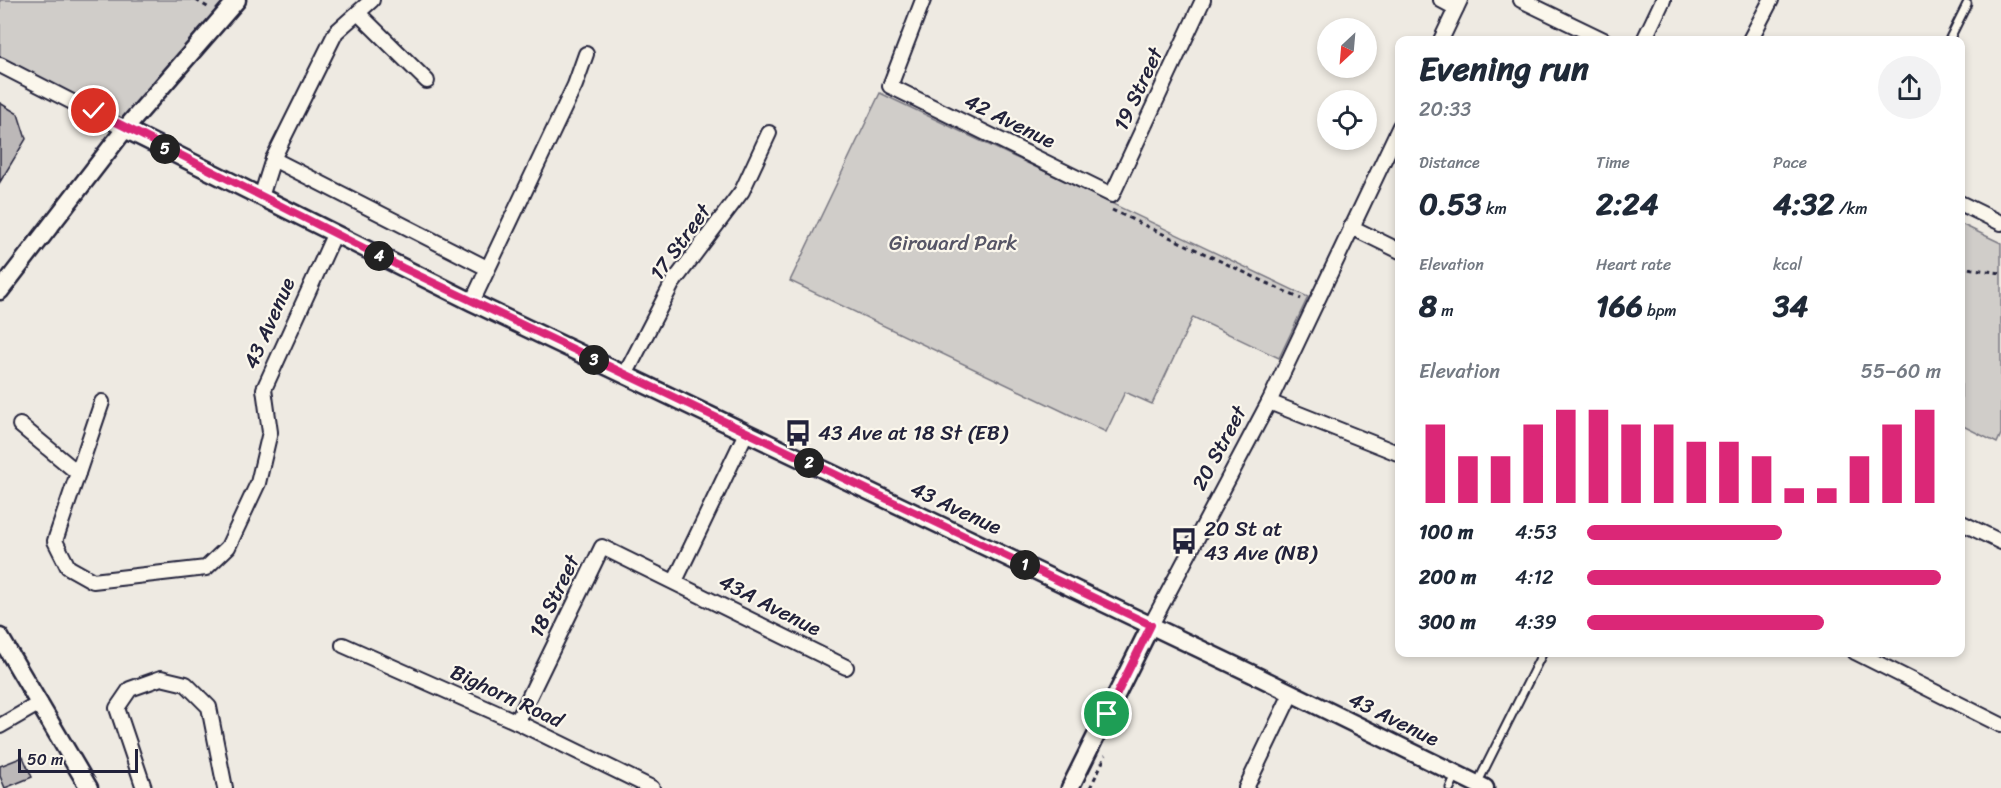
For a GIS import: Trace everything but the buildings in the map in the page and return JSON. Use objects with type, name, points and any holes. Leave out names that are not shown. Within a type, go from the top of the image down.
[{"type":"street","points":[[0,291],[125,129],[237,0]]},
{"type":"street","points":[[261,197],[273,159],[336,32],[372,0]]},
{"type":"street","name":"42 Avenue","points":[[923,0],[890,86],[1112,195]]},
{"type":"street","name":"19 Street","points":[[1112,195],[1203,0]]},
{"type":"street","points":[[1441,0],[1458,4],[1443,36]]},
{"type":"street","points":[[1521,0],[1596,36]]},
{"type":"street","points":[[1646,36],[1664,0]]},
{"type":"street","points":[[1752,36],[1771,0]]},
{"type":"street","points":[[358,13],[427,81]]},
{"type":"street","points":[[472,302],[575,85],[586,54]]},
{"type":"street","name":"43 Avenue","points":[[0,65],[334,235],[1291,694],[1453,782],[1481,786]]},
{"type":"street","name":"17 Street","points":[[625,375],[672,284],[742,191],[769,133]]},
{"type":"street","name":"20 Street","points":[[1070,788],[1151,625],[1269,402],[1395,136]]},
{"type":"street","points":[[273,159],[487,268]]},
{"type":"street","points":[[1965,205],[2001,223]]},
{"type":"street","points":[[1351,228],[1395,249]]},
{"type":"street","name":"43 Avenue","points":[[102,402],[55,541],[68,567],[93,581],[206,568],[228,547],[258,483],[270,432],[264,389],[334,235]]},
{"type":"street","points":[[1269,402],[1395,452]]},
{"type":"street","points":[[20,425],[78,473]]},
{"type":"street","points":[[675,581],[746,434]]},
{"type":"street","points":[[1965,524],[2001,542]]},
{"type":"street","name":"18 Street","points":[[517,722],[602,547],[675,581]]},
{"type":"street","name":"43A Avenue","points":[[675,581],[846,667]]},
{"type":"street","points":[[0,637],[89,788]]},
{"type":"street","name":"Bighorn Road","points":[[343,645],[517,722],[652,788]]},
{"type":"street","points":[[1866,657],[2001,725]]},
{"type":"street","points":[[144,788],[117,708],[130,689],[161,678],[186,684],[209,707],[225,788]]},
{"type":"street","points":[[1246,788],[1291,694]]},
{"type":"street","points":[[0,726],[40,703]]},
{"type":"lane","points":[[1951,36],[1967,4]]},
{"type":"lane","points":[[1481,786],[1541,657]]},
{"type":"path","points":[[1112,195],[1110,209],[1314,305]]},
{"type":"path","points":[[1965,268],[2001,273]]},
{"type":"green space","points":[[0,0],[233,0],[137,125],[0,65]]},
{"type":"green space","name":"Girouard Park","points":[[880,93],[1308,297],[1279,358],[1193,317],[1152,404],[1125,392],[1106,432],[790,281]]},
{"type":"green space","points":[[1965,226],[2001,243],[2001,434],[1997,443],[1965,427]]},
{"type":"place","name":"43 Ave at 18 St (EB)","points":[[798,433]]},
{"type":"place","name":"20 St at 43 Ave (NB)","points":[[1184,541]]},
{"type":"route","points":[[94,111],[334,235],[746,434],[1151,625],[1107,714]]}]
